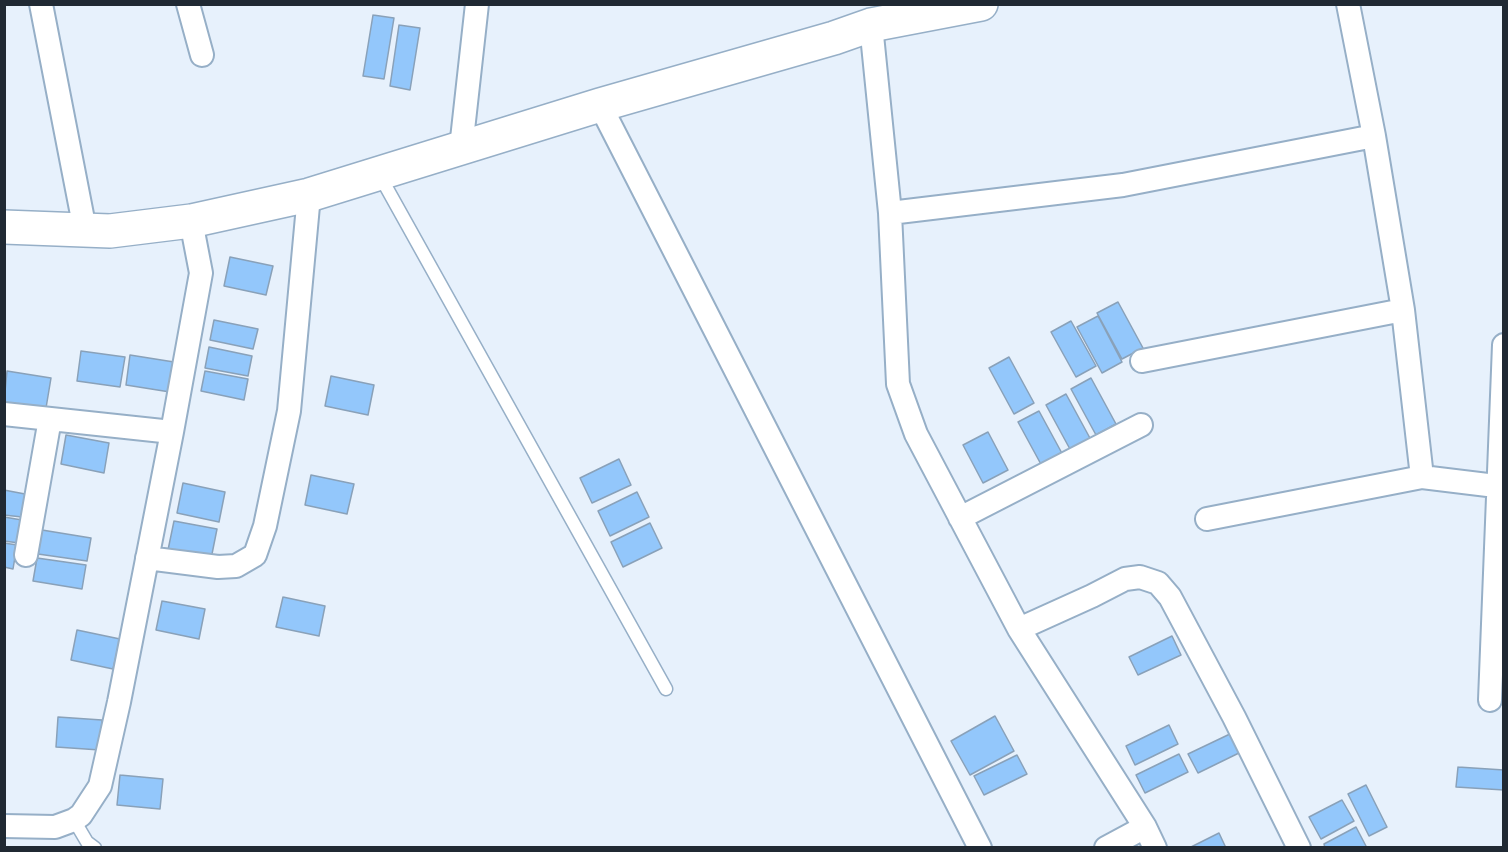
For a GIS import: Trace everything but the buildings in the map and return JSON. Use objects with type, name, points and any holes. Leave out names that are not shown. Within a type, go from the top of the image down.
[{"type":"street","points":[[41,4],[85,230]]},
{"type":"street","points":[[188,4],[202,55]]},
{"type":"street","points":[[461,148],[477,4]]},
{"type":"street","points":[[4,227],[110,231],[191,221],[309,195],[378,172],[834,38],[871,25],[981,4]]},
{"type":"street","points":[[1348,4],[1374,136],[1403,310],[1422,477]]},
{"type":"street","points":[[871,25],[890,213],[898,384],[915,434],[1019,629],[1145,827],[1155,848]]},
{"type":"street","points":[[600,105],[980,848]]},
{"type":"street","points":[[890,213],[1123,185],[1374,136]]},
{"type":"street","points":[[147,558],[218,567],[236,566],[255,555],[265,526],[289,411],[309,195]]},
{"type":"street","points":[[4,826],[55,827],[74,820],[81,815],[100,786],[119,702],[201,273],[191,221]]},
{"type":"street","points":[[1142,361],[1403,310]]},
{"type":"street","points":[[1490,700],[1501,487],[1503,345]]},
{"type":"street","points":[[4,414],[172,432]]},
{"type":"street","points":[[26,555],[50,419]]},
{"type":"street","points":[[960,518],[1141,426]]},
{"type":"street","points":[[1208,519],[1422,477],[1501,487]]},
{"type":"street","points":[[1019,629],[1125,579],[1140,576],[1158,583],[1170,597],[1234,717],[1299,848]]},
{"type":"street","points":[[1106,848],[1145,827]]},
{"type":"lane","points":[[378,172],[666,689]]},
{"type":"lane","points":[[74,820],[87,842],[95,848]]}]
